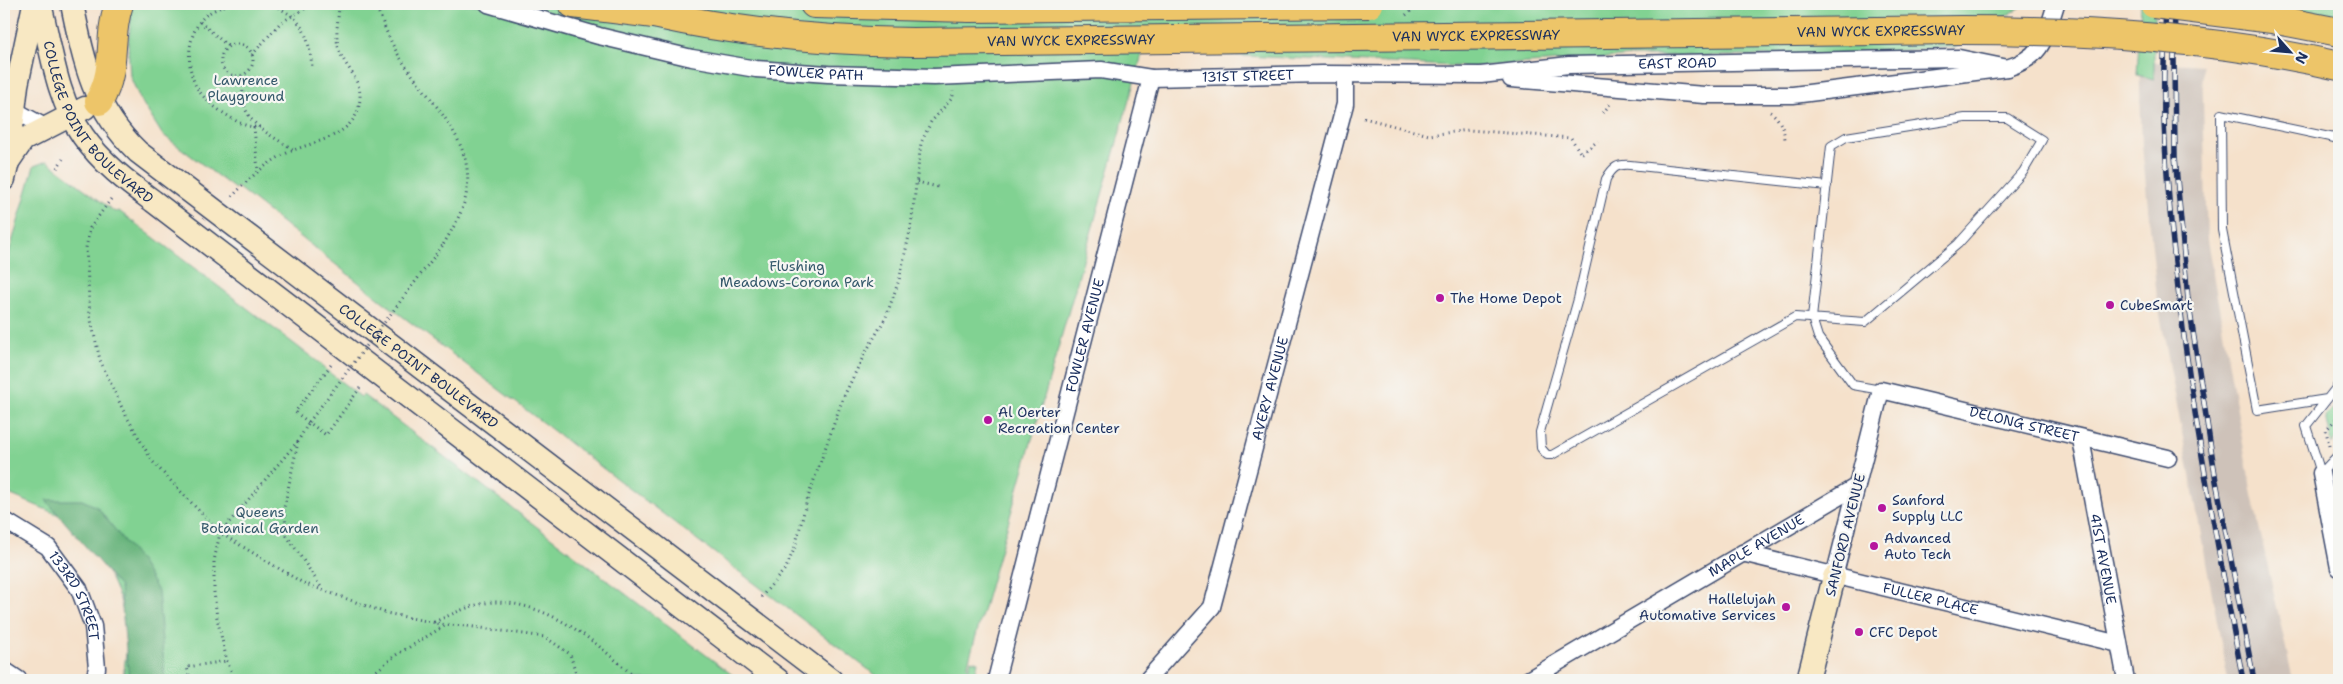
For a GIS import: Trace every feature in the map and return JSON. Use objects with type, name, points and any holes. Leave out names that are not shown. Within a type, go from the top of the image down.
[{"type":"highway","points":[[99,101],[111,73],[114,26],[119,4]]},
{"type":"highway","points":[[573,4],[654,14]]},
{"type":"highway","name":"VAN WYCK EXPRESSWAY","points":[[613,4],[711,26],[768,34],[855,41],[913,42],[1931,30],[2077,32],[2212,44],[2339,66]]},
{"type":"highway","points":[[814,4],[970,8],[1369,4]]},
{"type":"highway","points":[[944,4],[970,8]]},
{"type":"highway","points":[[2154,4],[2272,19],[2339,32]]},
{"type":"main road","points":[[6,171],[10,107],[18,86],[34,4]]},
{"type":"main road","name":"COLLEGE POINT BOULEVARD","points":[[40,4],[60,87],[71,115],[94,150],[130,184],[778,680]]},
{"type":"main road","name":"COLLEGE POINT BOULEVARD","points":[[72,4],[84,61],[99,101],[125,140],[153,164],[831,680]]},
{"type":"main road","points":[[6,171],[23,140],[45,127],[99,101]]},
{"type":"main road","name":"SANFORD AVENUE","points":[[1808,680],[1834,576]]},
{"type":"street","name":"FOWLER PATH","points":[[488,4],[599,36],[692,58],[756,69],[828,74],[934,77],[1101,70],[1151,78]]},
{"type":"street","points":[[1481,75],[1704,95],[1793,95],[2008,68],[2024,64],[2038,52],[2056,4]]},
{"type":"street","name":"EAST ROAD","points":[[1345,76],[1481,75],[1569,66],[1959,58],[2008,68]]},
{"type":"street","name":"131ST STREET","points":[[1151,78],[1345,76]]},
{"type":"street","name":"AVERY AVENUE","points":[[1147,680],[1212,606],[1345,104],[1345,76]]},
{"type":"street","name":"FOWLER AVENUE","points":[[996,680],[1151,78]]},
{"type":"street","points":[[10,107],[45,127]]},
{"type":"street","name":"DELONG STREET","points":[[1881,390],[2168,458]]},
{"type":"street","name":"SANFORD AVENUE","points":[[1834,576],[1881,390]]},
{"type":"street","name":"41ST AVENUE","points":[[2082,438],[2126,680]]},
{"type":"street","points":[[2321,473],[2339,567]]},
{"type":"street","name":"MAPLE AVENUE","points":[[1528,680],[1857,486]]},
{"type":"street","name":"133RD STREET","points":[[4,520],[48,547],[79,589],[93,626],[95,674]]},
{"type":"street","name":"FULLER PLACE","points":[[1742,553],[2119,644]]},
{"type":"street","points":[[4,670],[19,680]]},
{"type":"lane","points":[[2327,399],[2257,410],[2222,230],[2221,114],[2339,139]]},
{"type":"lane","points":[[1826,186],[1619,164],[1612,168],[1606,179],[1566,344],[1540,432],[1541,448],[1547,454],[1552,455],[1795,317],[1812,318],[1865,322],[1958,244],[2023,172],[2042,140],[2007,118],[1965,118],[1846,137],[1830,146],[1826,186],[1812,318],[1818,337],[1853,385],[1881,390]]},
{"type":"lane","points":[[2339,384],[2306,426],[2321,473],[2339,454]]},
{"type":"path","points":[[229,4],[214,10],[200,22],[190,45],[192,75],[197,87],[205,98],[222,112],[244,125],[260,127]]},
{"type":"path","points":[[269,4],[294,16],[306,36],[310,48],[312,66]]},
{"type":"path","points":[[252,55],[280,23],[313,4]]},
{"type":"path","points":[[232,197],[258,171],[295,151],[337,135],[347,126],[355,114],[360,99],[358,82],[338,47],[339,4]]},
{"type":"path","points":[[235,680],[227,661],[217,618],[214,592],[214,561],[220,533],[298,441],[310,422],[443,245],[458,218],[467,190],[467,163],[453,132],[400,58],[375,4]]},
{"type":"path","points":[[200,22],[230,47]]},
{"type":"path","points":[[242,76],[228,73],[222,64],[222,55],[230,47],[245,46],[252,55],[252,65],[242,76],[244,106],[249,117],[260,127],[295,151]]},
{"type":"path","points":[[761,597],[786,568],[795,547],[807,500],[843,398],[886,317],[899,280],[911,227],[921,143],[931,122],[953,97],[953,89]]},
{"type":"path","points":[[1364,118],[1430,135],[1470,130],[1571,138],[1581,154],[1598,141]]},
{"type":"path","points":[[1778,118],[1785,131],[1785,141]]},
{"type":"path","points":[[254,127],[258,171]]},
{"type":"path","points":[[57,168],[63,159]]},
{"type":"path","points":[[917,182],[938,188]]},
{"type":"path","points":[[111,199],[90,228],[86,248],[90,316],[100,360],[123,410],[152,461],[220,533],[303,583],[386,613],[446,626],[467,626],[545,637],[570,654],[578,680]]},
{"type":"path","points":[[331,365],[295,412],[326,435],[360,388]]},
{"type":"path","points":[[2329,446],[2326,430],[2339,416]]},
{"type":"path","points":[[298,441],[284,508],[287,536],[323,590]]},
{"type":"path","points":[[432,623],[471,607],[495,602],[530,608],[567,622],[610,655],[638,680]]},
{"type":"path","points":[[365,680],[396,655],[446,626]]},
{"type":"path","points":[[190,680],[188,667],[227,661]]},
{"type":"shaded area","points":[[2139,61],[2202,65],[2207,240],[2252,495],[2293,680],[2228,680],[2157,298],[2142,145]]},
{"type":"green space","name":"Flushing Meadows-Corona Park","points":[[109,4],[2026,4],[1955,47],[1812,56],[1634,56],[1471,67],[1143,51],[967,667],[969,668],[971,660],[978,662],[974,680],[882,680],[381,300],[237,187],[235,189],[162,134],[140,99],[130,76],[128,44],[131,18]]},
{"type":"green space","points":[[2141,4],[2154,4],[2154,79],[2137,75]]},
{"type":"green space","points":[[2242,4],[2339,4],[2339,27]]},
{"type":"green space","name":"Queens Botanical Garden","points":[[47,161],[115,212],[119,211],[322,365],[322,367],[361,397],[363,395],[739,680],[123,680],[128,634],[120,599],[103,561],[59,515],[4,492],[4,270],[34,166]]},
{"type":"green space","points":[[2339,402],[2339,436],[2332,444],[2326,416]]},
{"type":"green space","points":[[46,500],[82,500],[97,507],[140,561],[158,591],[165,680],[129,680],[120,587]]},
{"type":"railway","points":[[2166,4],[2164,120],[2171,224],[2178,290],[2196,420],[2243,680]]},
{"type":"railway","points":[[2175,4],[2175,156],[2188,299],[2216,481],[2254,680]]},
{"type":"place","name":"The Home Depot","points":[[1440,298]]},
{"type":"place","name":"CubeSmart","points":[[2110,305]]},
{"type":"place","name":"Al Oerter Recreation Center","points":[[988,420]]},
{"type":"place","name":"Sanford Supply LLC","points":[[1882,508]]},
{"type":"place","name":"Advanced Auto Tech","points":[[1874,546]]},
{"type":"place","name":"Hallelujah Automative Services","points":[[1786,607]]},
{"type":"place","name":"CFC Depot","points":[[1859,632]]},
{"type":"park label","name":"Lawrence Playground","points":[[246,88]]}]
